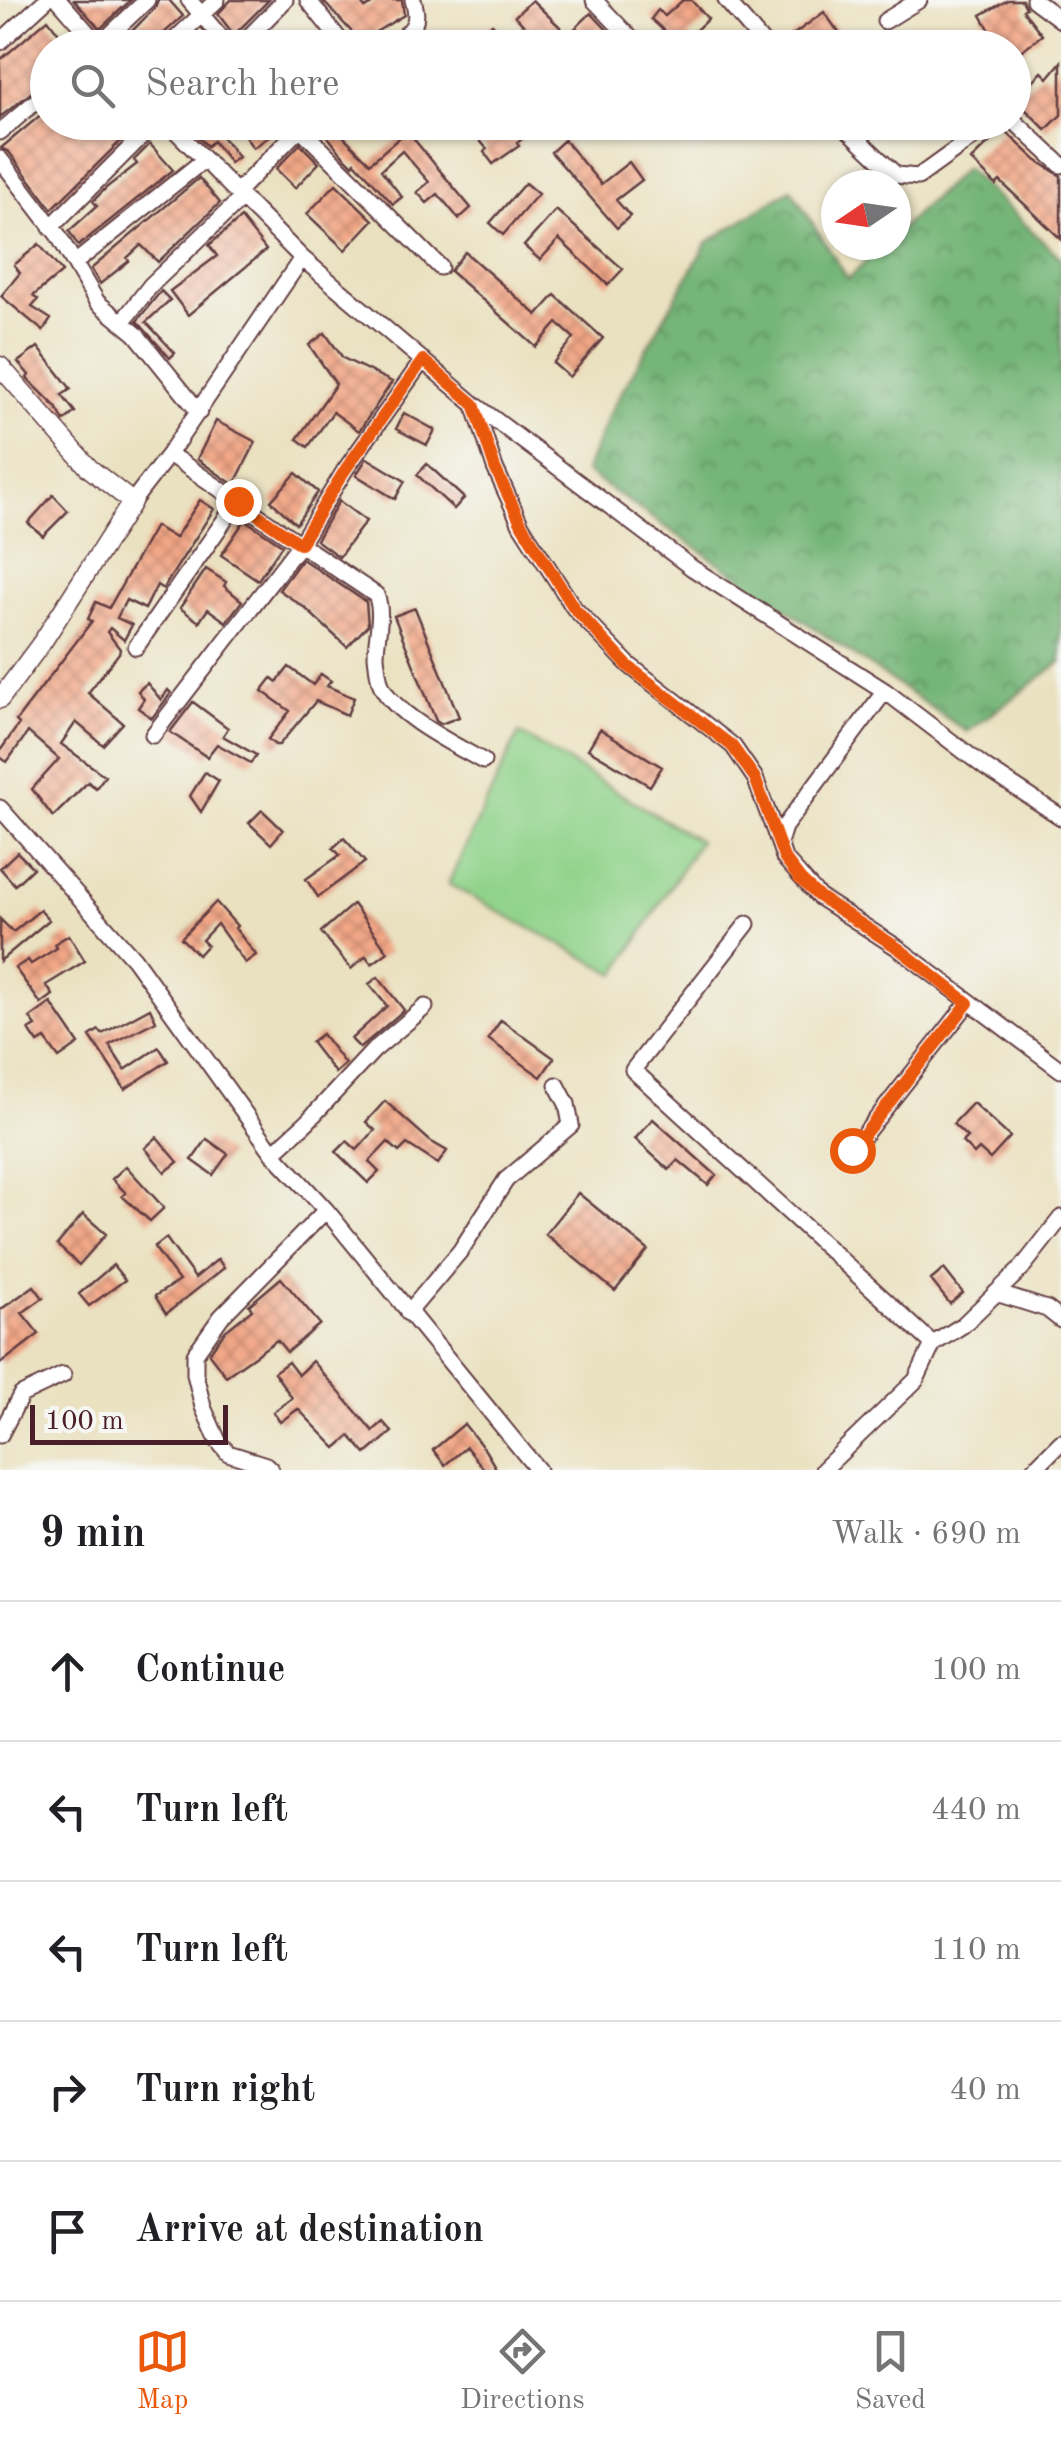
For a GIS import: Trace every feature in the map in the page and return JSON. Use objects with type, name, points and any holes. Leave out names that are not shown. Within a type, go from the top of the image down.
[{"type":"street","points":[[0,42],[46,0]]},
{"type":"street","points":[[59,0],[84,30]]},
{"type":"street","points":[[116,30],[147,0]]},
{"type":"street","points":[[188,0],[215,30]]},
{"type":"street","points":[[185,30],[217,0]]},
{"type":"street","points":[[256,30],[285,0]]},
{"type":"street","points":[[308,0],[332,30]]},
{"type":"street","points":[[408,30],[418,15],[413,0]]},
{"type":"street","points":[[594,0],[623,30]]},
{"type":"street","points":[[726,0],[752,30]]},
{"type":"street","points":[[885,21],[919,0]]},
{"type":"street","points":[[1034,0],[1061,20]]},
{"type":"street","points":[[0,132],[30,106]]},
{"type":"street","points":[[1031,137],[1061,165]]},
{"type":"street","points":[[52,227],[138,140]]},
{"type":"street","points":[[185,140],[302,258],[474,404],[692,568],[885,691],[986,768],[1061,817]]},
{"type":"street","points":[[122,322],[287,140]]},
{"type":"street","points":[[315,140],[440,267]]},
{"type":"street","points":[[859,140],[896,175],[918,177],[969,140]]},
{"type":"street","points":[[0,159],[76,262],[97,302],[136,334],[199,412]]},
{"type":"street","points":[[76,262],[204,160]]},
{"type":"street","points":[[0,699],[302,258]]},
{"type":"street","points":[[154,735],[300,544],[345,470],[423,360]]},
{"type":"street","points":[[0,366],[88,468],[132,502]]},
{"type":"street","points":[[474,404],[495,468],[522,525],[574,608],[628,666],[732,746],[755,778],[784,858],[818,896],[898,948],[1061,1070]]},
{"type":"street","points":[[170,454],[376,595],[382,608],[376,632],[376,662],[382,688],[412,719],[483,761]]},
{"type":"street","points":[[136,647],[238,501]]},
{"type":"street","points":[[780,843],[784,827],[885,691]]},
{"type":"street","points":[[0,808],[134,959],[273,1152],[326,1210],[538,1470]]},
{"type":"street","points":[[747,924],[634,1070],[933,1344]]},
{"type":"street","points":[[852,1150],[968,1003]]},
{"type":"street","points":[[273,1152],[307,1122],[374,1050],[425,1007]]},
{"type":"street","points":[[408,1313],[461,1250],[506,1180],[571,1125],[567,1104],[557,1085]]},
{"type":"street","points":[[272,1470],[228,1453],[218,1441],[203,1407],[195,1354],[221,1317],[254,1288],[326,1210]]},
{"type":"street","points":[[823,1470],[916,1380],[933,1344],[963,1324],[1021,1269],[1061,1218]]},
{"type":"street","points":[[996,1293],[1048,1309],[1061,1320]]},
{"type":"street","points":[[0,1435],[22,1394],[64,1375]]},
{"type":"street","points":[[1033,1470],[1061,1442]]},
{"type":"green space","points":[[965,168],[1061,258],[1061,662],[967,732],[585,472],[609,414],[707,243],[791,189],[821,236],[821,260],[836,260],[848,279],[868,260],[911,260],[911,219]]},
{"type":"green space","points":[[519,733],[699,841],[616,974],[448,884]]},
{"type":"building","points":[[74,0],[131,0],[100,29]]},
{"type":"building","points":[[158,0],[169,0],[183,16],[168,30],[133,30]]},
{"type":"building","points":[[231,0],[269,0],[239,30],[230,30],[218,14]]},
{"type":"building","points":[[322,0],[359,0],[365,8],[378,0],[402,0],[404,15],[379,30],[350,30]]},
{"type":"building","points":[[532,0],[561,28],[528,30],[515,16]]},
{"type":"building","points":[[683,0],[691,0],[708,19],[696,30],[663,30],[651,19],[658,10],[665,16]]},
{"type":"building","points":[[1008,0],[1022,0],[1026,8],[1023,10],[1042,35],[1031,43],[1031,30],[990,30],[981,15]]},
{"type":"building","points":[[824,12],[837,30],[800,30]]},
{"type":"building","points":[[591,13],[607,30],[573,30]]},
{"type":"building","points":[[48,19],[56,30],[35,30]]},
{"type":"building","points":[[30,34],[30,94],[0,117],[0,60]]},
{"type":"building","points":[[1061,62],[1061,115],[1046,130],[1031,115],[1031,83],[1042,72],[1048,78]]},
{"type":"building","points":[[30,124],[30,140],[122,140],[52,209],[9,152],[1,148]]},
{"type":"building","points":[[201,140],[224,140],[238,157],[230,163],[213,141],[207,146]]},
{"type":"building","points":[[248,140],[264,140],[253,148]]},
{"type":"building","points":[[331,140],[347,140],[370,163],[397,140],[414,140],[471,208],[459,219],[438,194],[427,203],[417,192],[429,182],[402,151],[381,170],[402,197],[393,204],[355,162],[353,165]]},
{"type":"building","points":[[479,140],[520,140],[519,146],[493,164],[484,152],[487,149]]},
{"type":"building","points":[[564,140],[601,184],[629,162],[642,180],[616,200],[630,216],[617,228],[551,152]]},
{"type":"building","points":[[992,140],[1015,140],[1061,176],[1061,239],[1000,181],[996,185],[971,160]]},
{"type":"building","points":[[150,144],[173,170],[78,246],[69,231],[97,206],[93,201],[106,188],[137,164],[134,160]]},
{"type":"building","points":[[300,144],[319,163],[295,188],[276,169]]},
{"type":"building","points":[[199,178],[220,203],[158,262],[141,245],[127,258],[129,261],[100,284],[91,269]]},
{"type":"building","points":[[525,183],[538,194],[503,235],[490,223]]},
{"type":"building","points":[[336,184],[373,220],[345,250],[307,214]]},
{"type":"building","points":[[556,210],[623,269],[608,285],[559,239],[540,260],[524,246]]},
{"type":"building","points":[[241,218],[266,250],[188,315],[170,291],[217,256],[209,245]]},
{"type":"building","points":[[39,244],[62,272],[33,296],[38,300],[32,307],[51,319],[43,331],[1,296],[20,273],[14,265]]},
{"type":"building","points":[[465,252],[537,315],[555,295],[603,338],[569,377],[553,363],[574,338],[557,323],[536,347],[450,271]]},
{"type":"building","points":[[161,291],[170,300],[146,322],[175,353],[170,358],[137,321]]},
{"type":"building","points":[[325,333],[343,358],[392,382],[359,431],[333,412],[308,447],[297,439],[336,384],[309,345]]},
{"type":"building","points":[[38,347],[71,389],[62,395],[75,412],[64,421],[18,362]]},
{"type":"building","points":[[404,413],[435,430],[427,445],[396,429]]},
{"type":"building","points":[[216,421],[256,442],[234,485],[197,459]]},
{"type":"building","points":[[367,458],[405,481],[395,499],[356,475]]},
{"type":"building","points":[[427,464],[464,498],[454,509],[417,475]]},
{"type":"building","points":[[296,473],[318,492],[296,524],[271,501]]},
{"type":"building","points":[[53,495],[68,511],[43,536],[28,523]]},
{"type":"building","points":[[200,500],[214,509],[163,589],[157,585],[145,609],[126,600],[117,618],[132,625],[124,640],[110,628],[107,632],[119,653],[88,693],[123,723],[103,745],[76,722],[61,744],[105,776],[96,788],[88,782],[53,817],[32,789],[59,759],[28,732],[7,762],[0,757],[0,751],[19,724],[16,721],[92,621],[88,619],[96,602],[109,608],[155,526],[175,538]]},
{"type":"building","points":[[339,501],[366,521],[339,557],[316,540]]},
{"type":"building","points":[[245,520],[282,545],[258,580],[221,555]]},
{"type":"building","points":[[302,559],[366,602],[368,625],[347,647],[279,590]]},
{"type":"building","points":[[206,569],[226,582],[224,586],[242,601],[226,622],[208,609],[199,622],[180,608]]},
{"type":"building","points":[[415,608],[459,717],[441,724],[436,721],[394,616]]},
{"type":"building","points":[[289,667],[313,685],[321,674],[331,681],[327,686],[354,698],[347,715],[316,701],[275,745],[268,739],[290,711],[262,691],[272,678],[277,682]]},
{"type":"building","points":[[147,683],[161,700],[168,690],[171,693],[152,718],[138,708],[144,699],[138,691]]},
{"type":"building","points":[[193,702],[228,728],[223,736],[256,755],[251,763],[217,744],[207,757],[170,732]]},
{"type":"building","points":[[600,729],[662,767],[650,786],[588,749]]},
{"type":"building","points":[[205,772],[219,781],[201,812],[190,796]]},
{"type":"building","points":[[262,810],[283,830],[271,844],[249,823]]},
{"type":"building","points":[[344,838],[365,862],[318,897],[306,879],[340,855],[333,848]]},
{"type":"building","points":[[17,852],[33,868],[15,885],[0,868]]},
{"type":"building","points":[[216,902],[256,955],[245,963],[217,924],[202,940],[207,945],[198,955],[181,938]]},
{"type":"building","points":[[353,904],[388,952],[372,964],[366,956],[351,969],[321,932]]},
{"type":"building","points":[[40,910],[49,920],[0,961],[0,919],[13,932]]},
{"type":"building","points":[[69,935],[85,961],[46,985],[53,995],[41,1004],[15,968],[28,960],[31,964],[57,948],[54,944]]},
{"type":"building","points":[[378,977],[404,1010],[360,1048],[351,1039],[387,1006],[369,984]]},
{"type":"building","points":[[51,1003],[79,1044],[59,1058],[45,1039],[38,1043],[29,1030],[36,1026],[30,1018]]},
{"type":"building","points":[[150,1008],[156,1021],[109,1045],[125,1070],[159,1047],[168,1061],[125,1089],[90,1036],[99,1030],[102,1034]]},
{"type":"building","points":[[501,1020],[554,1058],[541,1077],[488,1039]]},
{"type":"building","points":[[322,1034],[345,1064],[335,1073],[311,1042]]},
{"type":"building","points":[[385,1101],[447,1151],[438,1164],[407,1144],[399,1152],[388,1142],[369,1162],[379,1172],[368,1183],[336,1152],[347,1141],[357,1150],[375,1130],[366,1122]]},
{"type":"building","points":[[973,1103],[1010,1137],[990,1159],[979,1149],[974,1154],[962,1142],[967,1137],[953,1124]]},
{"type":"building","points":[[653,1119],[716,1175],[708,1185],[678,1160],[669,1170],[635,1139]]},
{"type":"building","points":[[157,1137],[178,1162],[165,1172],[145,1148]]},
{"type":"building","points":[[207,1139],[228,1154],[213,1175],[192,1160]]},
{"type":"building","points":[[126,1166],[164,1208],[150,1221],[122,1196],[126,1193],[112,1179]]},
{"type":"building","points":[[578,1193],[648,1250],[615,1291],[545,1234]]},
{"type":"building","points":[[83,1214],[106,1234],[79,1265],[57,1245]]},
{"type":"building","points":[[166,1238],[195,1278],[218,1259],[224,1268],[166,1314],[155,1296],[179,1281],[154,1247]]},
{"type":"building","points":[[113,1265],[125,1280],[89,1306],[79,1294]]},
{"type":"building","points":[[944,1269],[963,1293],[950,1304],[931,1280]]},
{"type":"building","points":[[281,1278],[320,1324],[287,1352],[277,1340],[226,1376],[209,1354],[224,1332],[252,1310],[249,1305]]},
{"type":"building","points":[[34,1286],[43,1298],[22,1313],[39,1334],[0,1364],[0,1310]]},
{"type":"building","points":[[312,1361],[373,1431],[383,1422],[392,1432],[366,1454],[350,1436],[336,1448],[298,1409],[280,1422],[273,1412],[292,1398],[274,1372],[288,1362],[298,1375]]},
{"type":"building","points":[[464,1424],[497,1470],[485,1470],[466,1447],[445,1465],[433,1450]]},
{"type":"route","points":[[238,501],[300,544],[345,470],[423,360],[474,404],[495,468],[522,525],[574,608],[628,666],[732,746],[755,778],[784,858],[800,879],[968,1003],[852,1150]]}]
